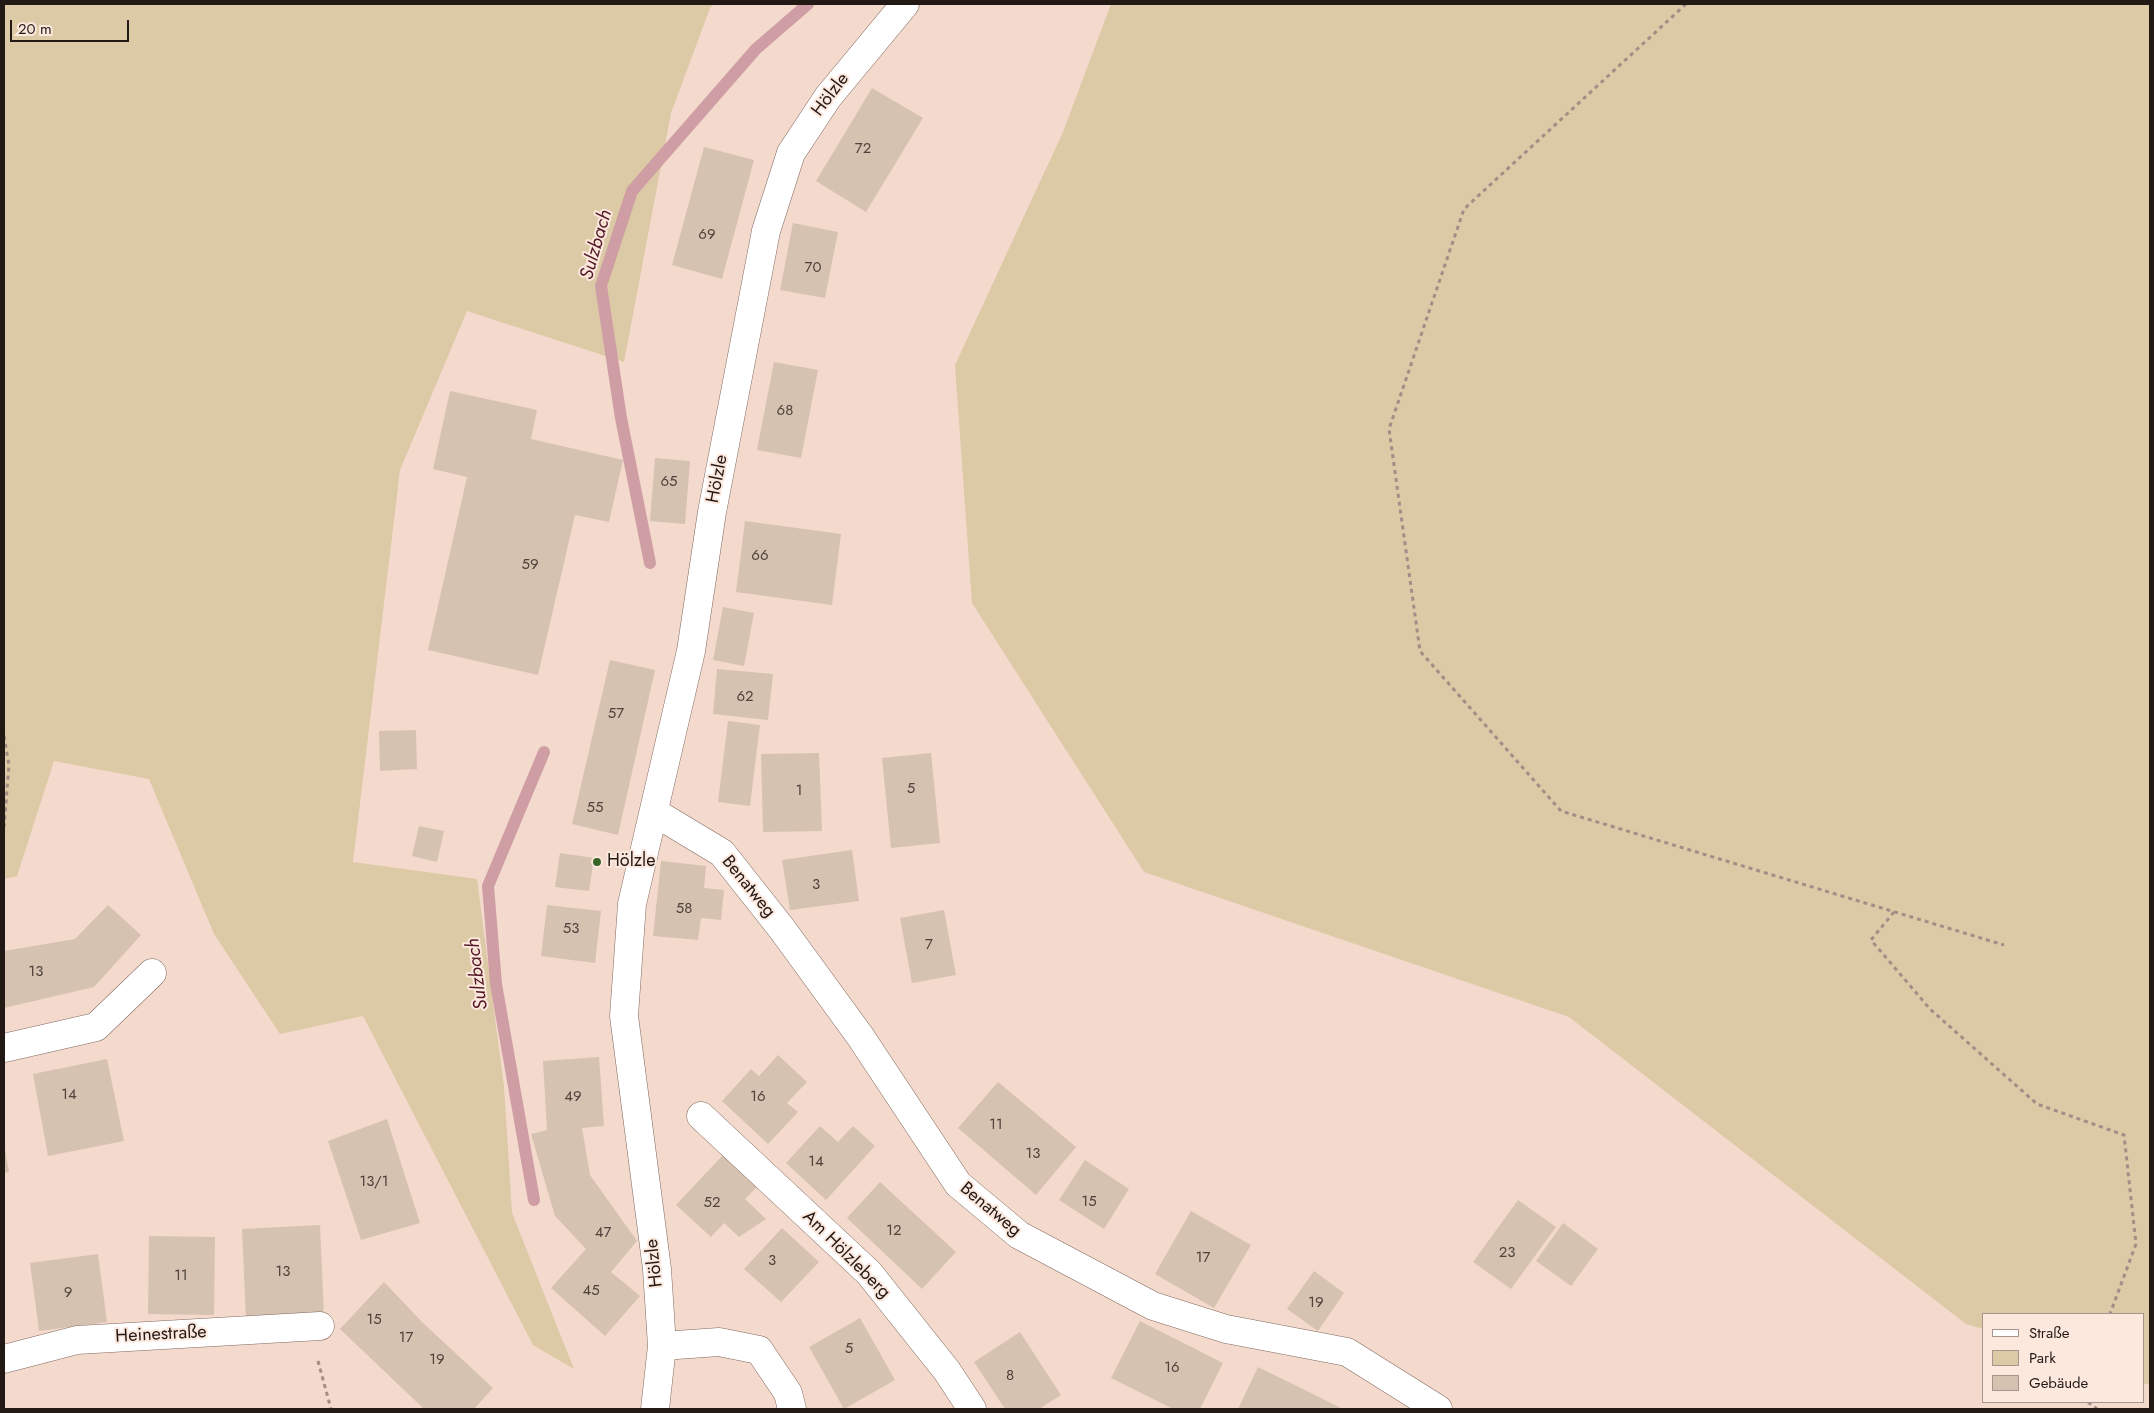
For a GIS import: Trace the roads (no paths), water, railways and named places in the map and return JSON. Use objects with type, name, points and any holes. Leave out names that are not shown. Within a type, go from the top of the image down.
[{"type":"street","name":"Hölzle","points":[[655,1409],[662,1346],[657,1270],[624,1016],[632,904],[691,651],[712,512],[766,231],[791,152],[828,96],[905,4]]},
{"type":"street","name":"Benatweg","points":[[654,812],[722,853],[782,929],[860,1036],[958,1184],[1019,1235],[1153,1306],[1226,1329],[1346,1352],[1438,1409]]},
{"type":"street","points":[[4,1048],[96,1027],[152,973]]},
{"type":"street","name":"Am Hölzleberg","points":[[701,1116],[869,1273],[947,1371],[972,1409]]},
{"type":"street","name":"Heinestraße","points":[[4,1359],[77,1340],[315,1326]]},
{"type":"street","points":[[662,1346],[719,1342],[759,1350],[788,1393],[792,1409]]},
{"type":"waterway","name":"Sulzbach","points":[[650,563],[621,418],[601,286],[632,191],[756,49],[808,4]]},
{"type":"waterway","name":"Sulzbach","points":[[534,1200],[496,984],[488,886],[544,752]]},
{"type":"place","name":"Hölzle","points":[[597,862]]}]
